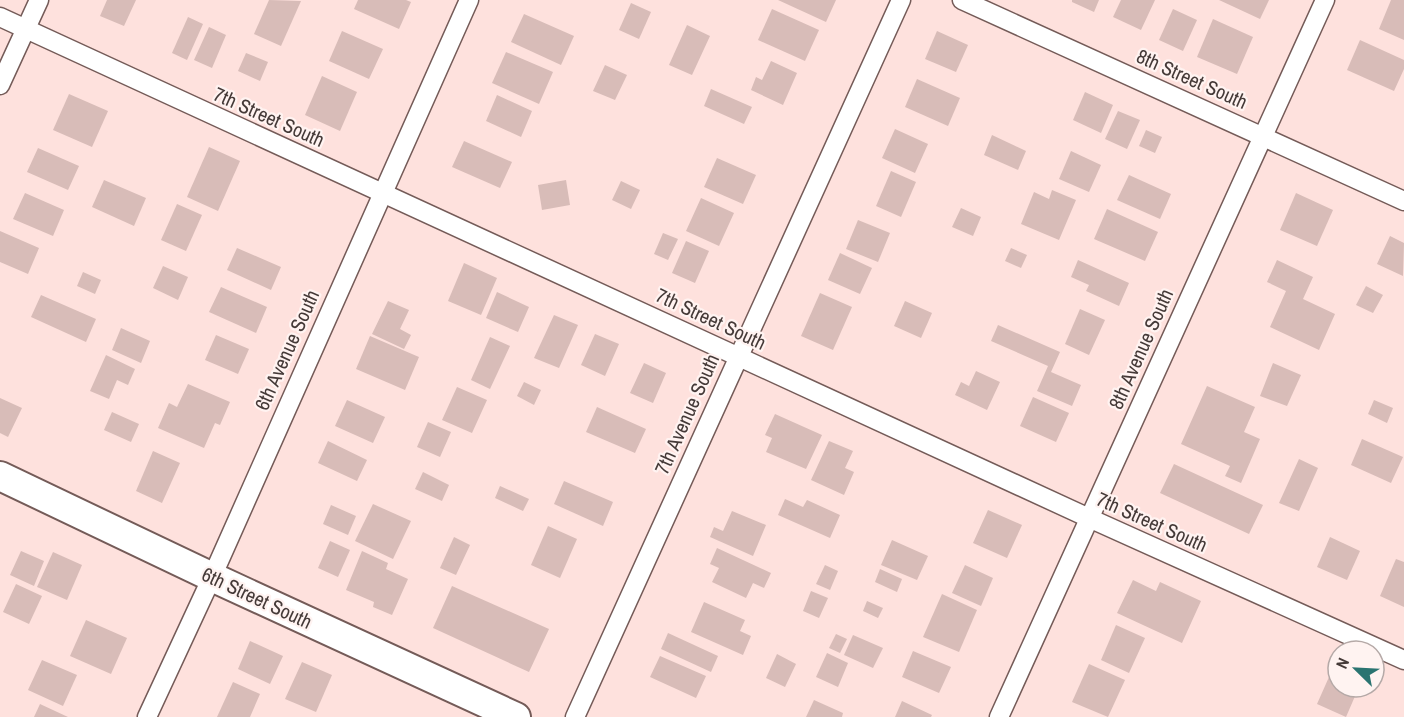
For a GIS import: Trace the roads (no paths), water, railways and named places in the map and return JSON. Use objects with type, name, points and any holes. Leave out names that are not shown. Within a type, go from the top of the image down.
[{"type":"main road","name":"6th Street South","points":[[0,476],[212,578],[516,717]]},
{"type":"street","points":[[0,85],[39,0]]},
{"type":"street","name":"6th Avenue South","points":[[147,717],[212,578],[381,192],[469,0]]},
{"type":"street","name":"7th Avenue South","points":[[575,717],[901,0]]},
{"type":"street","name":"8th Street South","points":[[962,0],[1404,201]]},
{"type":"street","name":"8th Avenue South","points":[[999,717],[1325,0]]},
{"type":"street","name":"7th Street South","points":[[0,17],[1089,518],[1404,660]]}]
